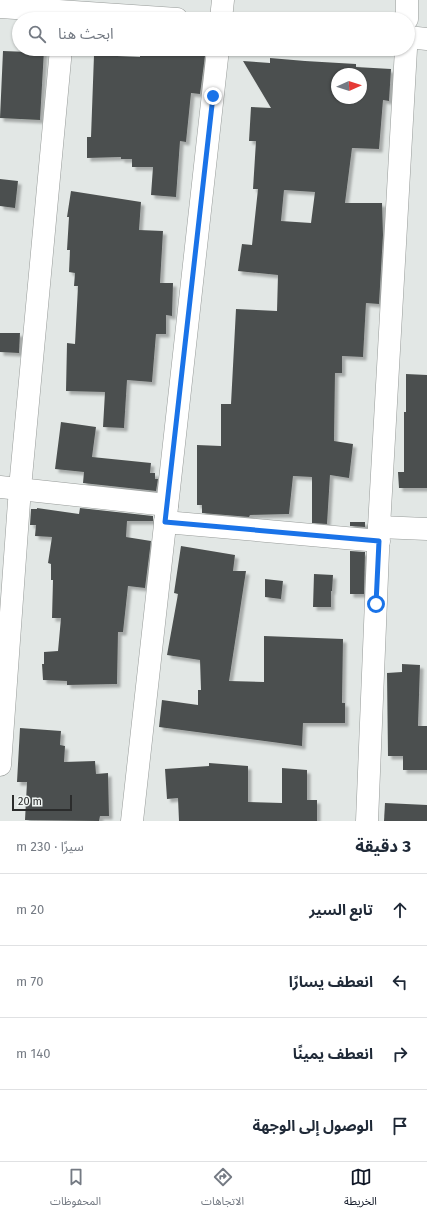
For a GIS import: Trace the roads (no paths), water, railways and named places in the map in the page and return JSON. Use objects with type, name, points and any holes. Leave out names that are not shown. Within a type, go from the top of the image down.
[{"type":"street","points":[[222,12],[224,0]]},
{"type":"street","points":[[407,0],[407,12]]},
{"type":"street","points":[[0,7],[90,12]]},
{"type":"street","points":[[415,38],[427,39]]},
{"type":"street","points":[[0,764],[10,488],[60,56]]},
{"type":"street","points":[[132,821],[217,56]]},
{"type":"street","points":[[367,821],[379,534],[406,56]]},
{"type":"street","points":[[10,488],[166,513],[379,534],[427,529]]}]
